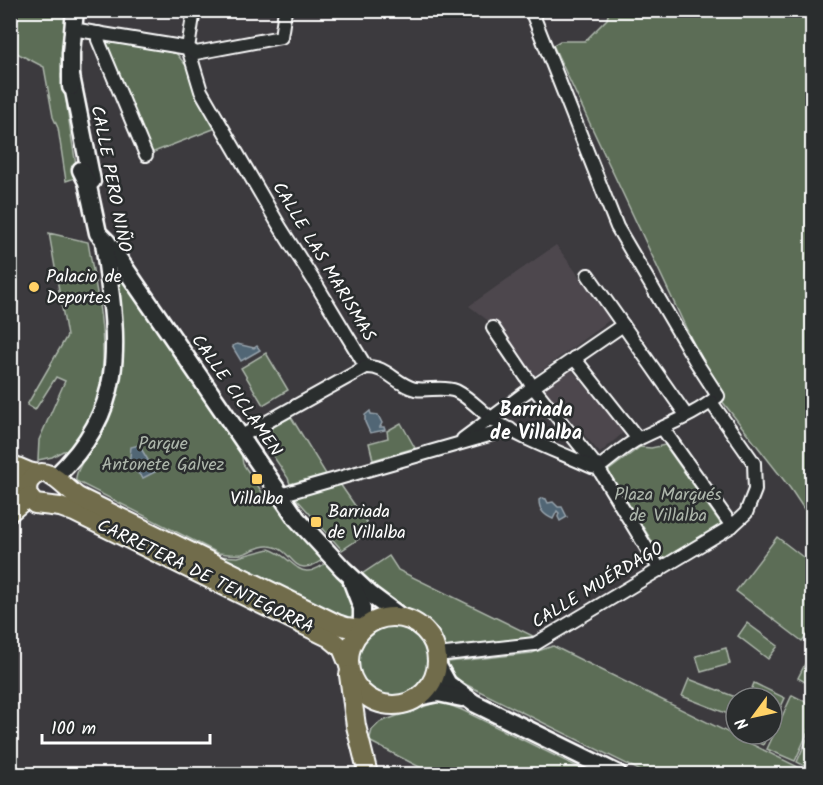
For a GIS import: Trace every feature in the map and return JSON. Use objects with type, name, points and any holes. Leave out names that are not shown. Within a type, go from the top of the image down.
[{"type":"main road","name":"CARRETERA DE TENTEGORRA","points":[[10,464],[50,477],[78,497],[342,626],[362,629]]},
{"type":"main road","points":[[10,481],[21,488],[28,497],[35,504],[47,507],[54,504],[60,495],[61,488],[50,477],[32,478],[28,484],[28,497]]},
{"type":"main road","points":[[10,512],[28,497]]},
{"type":"main road","name":"CARRETERA DE TENTEGORRA","points":[[47,507],[60,507],[74,512],[330,638],[342,648],[349,666]]},
{"type":"main road","points":[[349,666],[354,681],[363,693],[375,701],[389,705],[405,704],[418,697],[431,683],[437,660],[433,642],[425,631],[414,622],[402,618],[380,619],[362,629],[352,645],[349,666],[350,691],[368,774]]},
{"type":"main road","points":[[363,754],[361,737],[364,724],[378,711],[389,705]]},
{"type":"street","name":"CALLE PERO NIÑO","points":[[75,10],[72,29],[71,76],[73,115],[106,329],[109,362],[107,397]]},
{"type":"street","points":[[188,48],[194,10]]},
{"type":"street","points":[[72,29],[188,48],[196,53],[281,37],[285,10]]},
{"type":"street","name":"CALLE MUÉRDAGO","points":[[437,660],[536,644],[732,526],[746,513],[755,490],[754,463],[622,238],[531,10]]},
{"type":"street","points":[[98,33],[98,40],[146,155]]},
{"type":"street","name":"CALLE LAS MARISMAS","points":[[188,48],[195,78],[209,106],[366,367],[376,366],[386,371],[398,382],[415,388],[455,391],[474,403],[492,419],[510,429],[598,468]]},
{"type":"street","name":"CALLE PERO NIÑO","points":[[50,477],[89,438],[107,397],[115,354],[114,324],[104,238],[71,76]]},
{"type":"street","points":[[81,170],[87,182],[98,233],[104,238]]},
{"type":"street","name":"CALLE CICLAMEN","points":[[104,238],[297,519],[343,569],[371,595],[402,618]]},
{"type":"street","points":[[109,280],[110,276],[117,271],[127,272]]},
{"type":"street","points":[[588,275],[686,415]]},
{"type":"street","points":[[456,444],[623,325]]},
{"type":"street","points":[[493,328],[533,387],[598,468],[660,570]]},
{"type":"street","points":[[574,358],[638,439]]},
{"type":"street","points":[[240,437],[366,367]]},
{"type":"street","points":[[598,468],[638,439],[663,429],[715,399]]},
{"type":"street","points":[[280,495],[510,429]]},
{"type":"street","points":[[663,429],[732,526]]},
{"type":"street","name":"CALLE CICLAMEN","points":[[343,569],[361,601],[362,629]]},
{"type":"street","points":[[437,660],[448,684],[474,703]]},
{"type":"street","points":[[418,697],[444,693],[474,703],[618,774]]},
{"type":"shaded area","points":[[556,245],[611,319],[534,376],[499,329],[469,306]]},
{"type":"shaded area","points":[[571,369],[624,432],[600,453],[543,388]]},
{"type":"green space","points":[[59,10],[66,12],[64,74],[78,177],[66,181],[58,128],[53,117],[44,67],[11,50],[10,11]]},
{"type":"green space","points":[[609,11],[812,11],[812,521],[790,488],[718,396],[553,45],[560,41],[585,41],[607,19]]},
{"type":"green space","points":[[98,40],[176,53],[188,68],[216,128],[146,155]]},
{"type":"green space","points":[[49,233],[88,242],[101,324],[102,377],[96,403],[85,428],[68,451],[38,460],[39,440],[65,381],[56,377],[35,410],[27,405],[67,336]]},
{"type":"green space","name":"Parque Antonete Galvez","points":[[119,276],[241,452],[243,464],[262,492],[274,500],[329,555],[307,567],[295,563],[278,548],[269,546],[242,554],[218,553],[76,481],[78,470],[102,433],[117,391],[120,343],[116,277]]},
{"type":"green space","points":[[266,353],[288,390],[263,405],[241,368]]},
{"type":"green space","points":[[291,417],[326,474],[290,484],[259,435]]},
{"type":"green space","points":[[401,423],[415,448],[373,460],[369,443],[388,438],[387,431]]},
{"type":"green space","name":"Plaza Marqués de Villalba","points":[[665,445],[721,524],[663,559],[608,471],[640,447],[651,448]]},
{"type":"green space","points":[[340,484],[372,530],[342,550],[294,496]]},
{"type":"green space","points":[[777,537],[812,564],[812,628],[802,641],[736,591]]},
{"type":"green space","points":[[269,549],[279,553],[304,571],[320,567],[332,558],[369,624],[388,618],[405,619],[419,626],[430,638],[436,652],[437,668],[431,684],[418,697],[407,703],[388,705],[370,699],[357,684],[350,662],[334,645],[216,556],[238,557]]},
{"type":"green space","points":[[389,556],[398,570],[533,636],[445,647],[431,624],[373,586],[362,574]]},
{"type":"green space","points":[[747,623],[778,646],[768,659],[738,636]]},
{"type":"green space","points":[[553,646],[724,731],[724,746],[755,746],[812,774],[647,774],[467,685],[454,676],[448,666],[448,662],[532,653]]},
{"type":"green space","points":[[726,648],[730,664],[701,672],[696,656]]},
{"type":"green space","points":[[812,653],[812,686],[798,678]]},
{"type":"green space","points":[[689,679],[724,693],[724,712],[682,696]]},
{"type":"green space","points":[[792,695],[812,705],[812,723],[795,761],[767,749],[768,746],[784,746],[784,712]]},
{"type":"green space","points":[[437,702],[462,710],[592,774],[433,774],[369,741],[372,730],[380,722]]},
{"type":"green space","points":[[812,728],[812,770],[797,762]]},
{"type":"water","points":[[237,344],[254,348],[257,346],[260,350],[241,361],[232,346]]},
{"type":"water","points":[[370,411],[371,414],[378,415],[382,423],[380,427],[384,427],[385,430],[370,433],[365,422],[365,415]]},
{"type":"water","points":[[139,445],[155,472],[143,478],[129,465],[131,447]]},
{"type":"water","points":[[542,498],[548,503],[553,502],[558,507],[562,507],[567,517],[560,521],[557,511],[553,519],[547,516],[540,507],[539,500]]},
{"type":"place","name":"Palacio de Deportes","points":[[34,287]]},
{"type":"place","name":"Villalba","points":[[257,479]]},
{"type":"place","name":"Barriada de Villalba","points":[[316,522]]},
{"type":"district","name":"Barriada de Villalba","points":[[536,422]]}]
